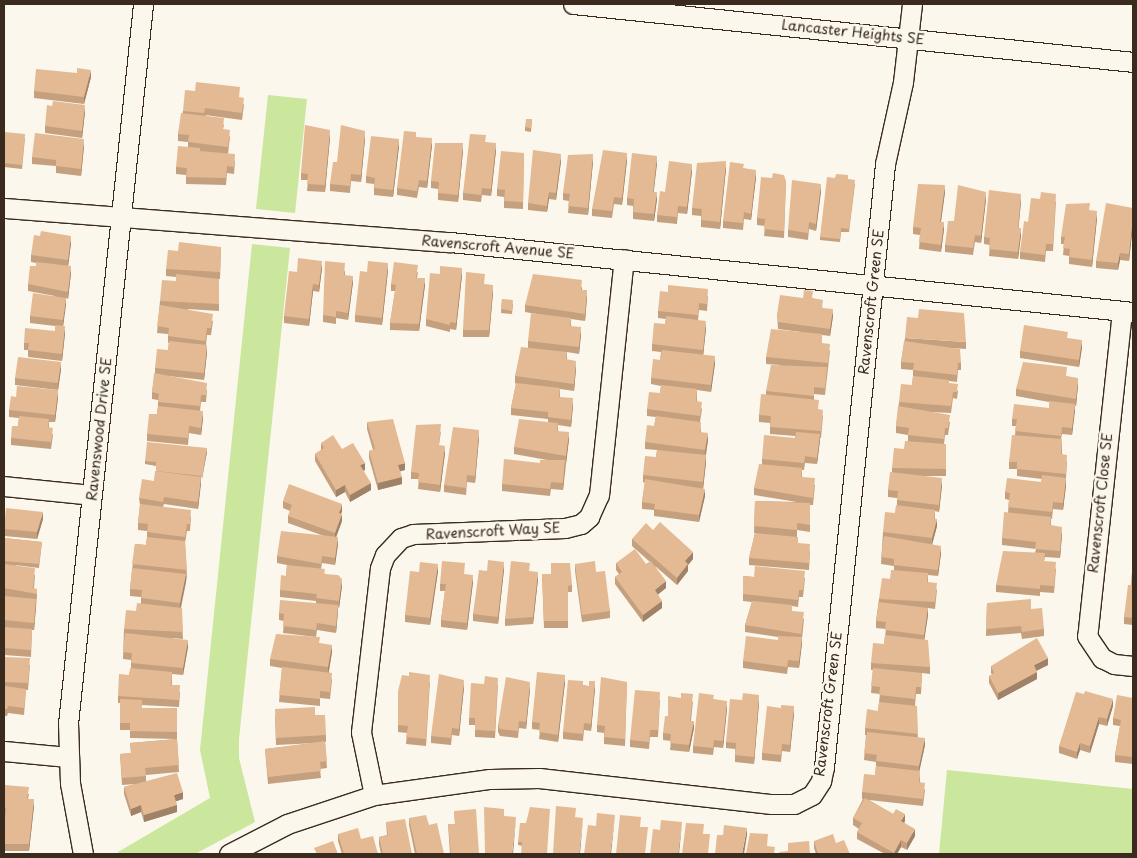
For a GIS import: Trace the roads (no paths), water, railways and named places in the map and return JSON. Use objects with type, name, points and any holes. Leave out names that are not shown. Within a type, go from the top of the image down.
[{"type":"street","name":"Ravenswood Drive SE","points":[[83,854],[68,757],[71,686],[143,4]]},
{"type":"street","name":"Lancaster Heights SE","points":[[573,4],[669,8],[909,38],[1133,62]]},
{"type":"street","name":"Ravenscroft Green SE","points":[[229,854],[287,824],[374,795],[490,779],[539,778],[772,804],[794,804],[812,795],[821,781],[824,767],[885,164],[909,38],[912,4]]},
{"type":"street","name":"Ravenscroft Avenue SE","points":[[4,208],[122,216],[624,259],[873,285]]},
{"type":"street","name":"Ravenscroft Way SE","points":[[374,795],[361,732],[380,568],[385,554],[401,538],[413,534],[565,528],[589,517],[599,495],[624,259]]},
{"type":"street","name":"Ravenscroft Close SE","points":[[873,285],[1128,312],[1087,636],[1102,658],[1114,664],[1133,666]]},
{"type":"street","points":[[4,486],[92,495]]},
{"type":"street","points":[[4,751],[68,757]]}]
